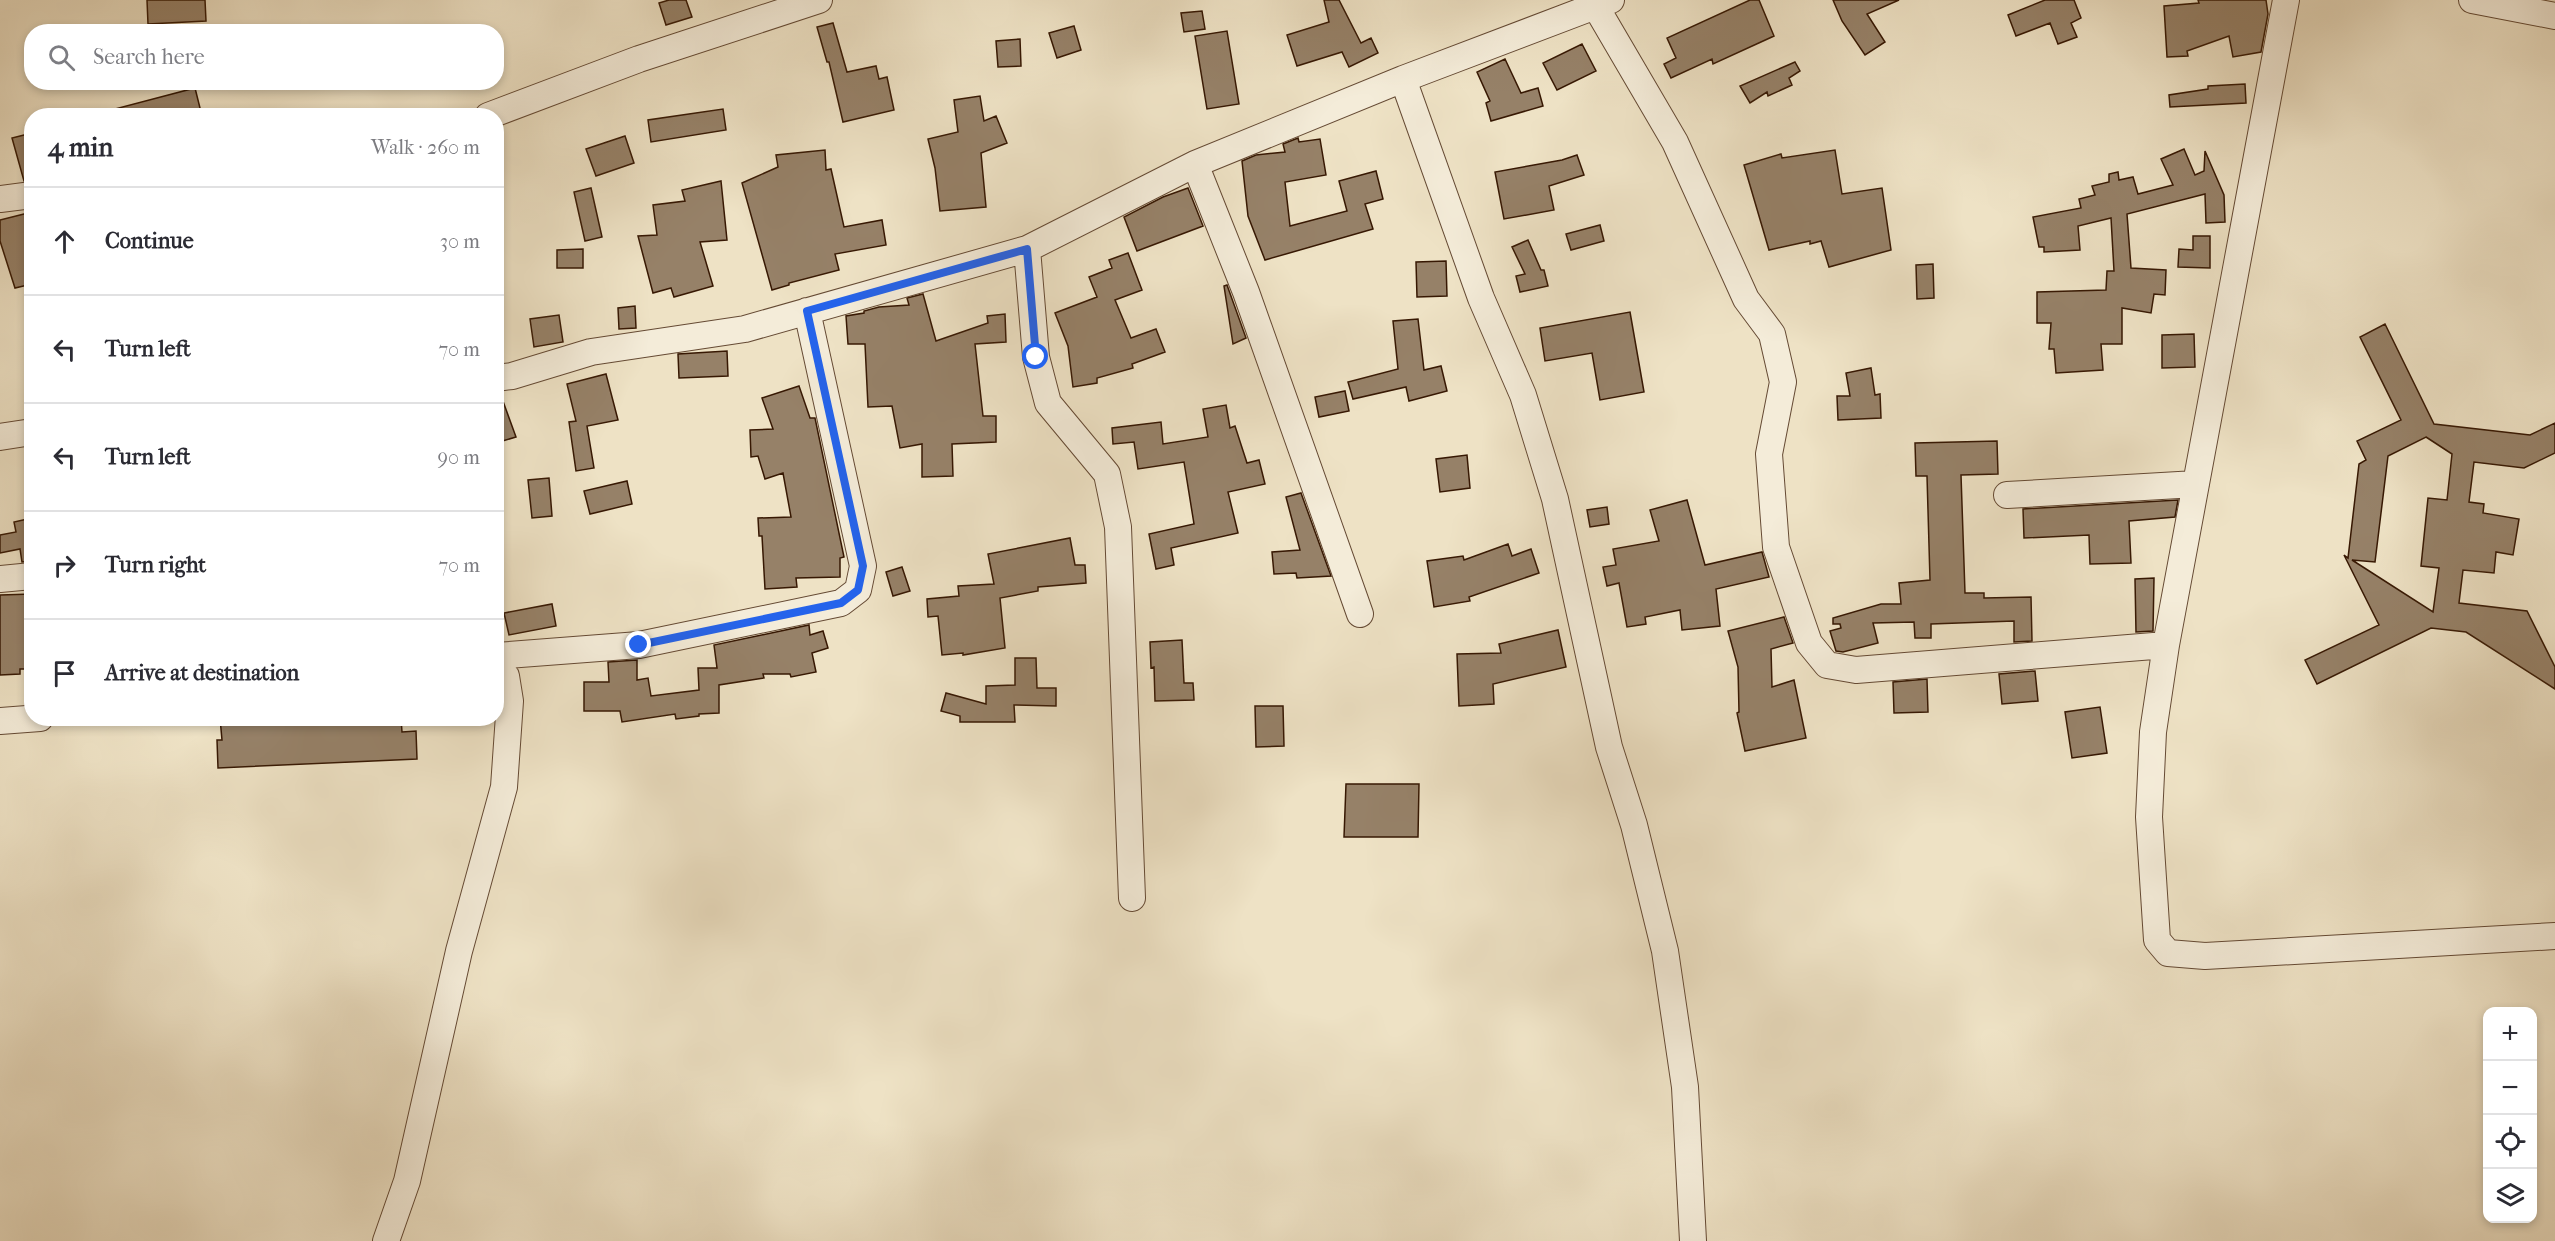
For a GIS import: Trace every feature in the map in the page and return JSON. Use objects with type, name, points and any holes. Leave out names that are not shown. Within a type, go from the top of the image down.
[{"type":"street","points":[[504,110],[639,59],[758,9],[819,0]]},
{"type":"street","points":[[2286,0],[2166,645],[2153,732],[2149,817],[2157,940],[2168,953],[2205,956],[2555,936]]},
{"type":"street","points":[[2472,0],[2555,16]]},
{"type":"street","points":[[504,377],[591,352],[745,329],[1027,249],[1195,164],[1592,5],[1675,142],[1746,299],[1772,334],[1783,381],[1769,454],[1776,547],[1809,643],[1827,665],[1856,670],[2166,645]]},
{"type":"street","points":[[1403,80],[1481,298],[1523,395],[1556,499],[1610,747],[1634,825],[1665,951],[1685,1087],[1693,1241]]},
{"type":"street","points":[[1195,164],[1246,292],[1360,614]]},
{"type":"street","points":[[0,199],[24,196]]},
{"type":"street","points":[[1027,249],[1036,357],[1048,403],[1107,474],[1118,527],[1132,898]]},
{"type":"street","points":[[504,656],[639,645],[841,603],[858,590],[863,566],[807,311]]},
{"type":"street","points":[[0,437],[24,433]]},
{"type":"street","points":[[2007,495],[2196,484]]},
{"type":"street","points":[[0,579],[24,577]]},
{"type":"street","points":[[386,1241],[407,1181],[459,951],[504,787],[510,701],[504,674]]},
{"type":"street","points":[[0,721],[24,719]]},
{"type":"building","points":[[147,0],[205,0],[206,21],[148,24]]},
{"type":"building","points":[[669,0],[686,0],[692,17],[666,25],[659,3]]},
{"type":"building","points":[[1324,0],[1339,0],[1361,43],[1371,38],[1378,53],[1349,67],[1342,52],[1297,66],[1287,35],[1329,22]]},
{"type":"building","points":[[1750,0],[1759,0],[1774,36],[1713,64],[1712,59],[1671,78],[1664,64],[1676,58],[1667,38]]},
{"type":"building","points":[[1833,0],[1899,0],[1867,14],[1885,42],[1865,55],[1842,21]]},
{"type":"building","points":[[2045,0],[2074,0],[2081,18],[2071,23],[2077,37],[2058,44],[2050,23],[2016,36],[2008,15]]},
{"type":"building","points":[[2198,0],[2266,0],[2268,14],[2261,52],[2233,57],[2229,36],[2187,51],[2188,56],[2167,57],[2164,6],[2199,3]]},
{"type":"building","points":[[1202,11],[1205,29],[1184,32],[1181,13]]},
{"type":"building","points":[[833,23],[847,72],[876,66],[879,79],[887,77],[894,110],[843,122],[829,62],[827,62],[817,27]]},
{"type":"building","points":[[1074,26],[1081,50],[1057,58],[1049,33]]},
{"type":"building","points":[[1227,31],[1239,104],[1207,109],[1195,36]]},
{"type":"building","points":[[1020,39],[1021,66],[998,67],[996,41]]},
{"type":"building","points":[[1582,44],[1596,71],[1557,90],[1543,63]]},
{"type":"building","points":[[1505,59],[1521,93],[1538,88],[1543,106],[1491,121],[1486,103],[1490,101],[1477,72]]},
{"type":"building","points":[[1795,62],[1800,71],[1789,78],[1792,85],[1768,96],[1767,92],[1750,103],[1740,86]]},
{"type":"building","points":[[2245,84],[2246,103],[2170,107],[2169,95],[2208,89],[2208,86]]},
{"type":"building","points":[[187,90],[196,90],[200,108],[119,108]]},
{"type":"building","points":[[980,96],[984,121],[996,116],[1007,143],[981,153],[986,207],[940,211],[935,168],[928,139],[958,132],[954,100]]},
{"type":"building","points":[[723,109],[726,130],[651,142],[648,120]]},
{"type":"building","points":[[24,135],[24,181],[12,138]]},
{"type":"building","points":[[625,136],[634,163],[596,176],[586,149]]},
{"type":"building","points":[[1298,138],[1299,142],[1320,139],[1326,175],[1285,182],[1290,226],[1347,211],[1339,181],[1376,171],[1383,199],[1365,204],[1373,229],[1265,260],[1248,216],[1242,161],[1256,155],[1285,152],[1283,144]]},
{"type":"building","points":[[2184,149],[2195,175],[2204,171],[2205,151],[2224,195],[2225,222],[2206,223],[2205,194],[2127,214],[2131,268],[2166,270],[2165,295],[2154,294],[2151,313],[2122,308],[2122,344],[2101,344],[2103,370],[2056,373],[2054,349],[2049,349],[2051,323],[2037,323],[2037,292],[2106,290],[2107,271],[2114,271],[2111,218],[2078,226],[2080,250],[2044,252],[2044,247],[2039,247],[2033,217],[2081,208],[2079,199],[2095,195],[2092,186],[2109,182],[2109,174],[2118,172],[2119,180],[2133,177],[2138,194],[2173,185],[2161,159]]},
{"type":"building","points":[[825,150],[826,170],[831,169],[844,227],[882,220],[886,245],[835,254],[839,270],[789,283],[789,285],[772,290],[742,183],[778,167],[776,155]]},
{"type":"building","points":[[1835,150],[1842,194],[1882,188],[1891,250],[1829,267],[1821,241],[1810,244],[1810,241],[1769,250],[1744,165],[1781,154],[1782,158]]},
{"type":"building","points":[[1577,155],[1584,175],[1549,186],[1554,210],[1504,219],[1495,172],[1562,160]]},
{"type":"building","points":[[721,181],[727,240],[700,242],[713,286],[674,297],[671,288],[653,293],[638,236],[657,235],[653,205],[685,201],[682,190]]},
{"type":"building","points":[[591,188],[602,237],[585,241],[574,192]]},
{"type":"building","points":[[1188,188],[1203,226],[1137,251],[1124,217],[1163,197]]},
{"type":"building","points":[[24,214],[24,286],[15,288],[0,241],[0,220]]},
{"type":"building","points":[[1600,225],[1604,241],[1571,250],[1566,234]]},
{"type":"building","points":[[2193,236],[2210,236],[2210,268],[2178,267],[2179,249],[2193,250]]},
{"type":"building","points":[[1528,240],[1541,270],[1544,270],[1548,286],[1520,292],[1516,276],[1525,274],[1512,247]]},
{"type":"building","points":[[583,249],[583,268],[557,268],[557,250]]},
{"type":"building","points":[[1128,253],[1142,290],[1115,300],[1131,338],[1156,329],[1165,352],[1132,364],[1133,368],[1097,378],[1097,383],[1073,387],[1068,346],[1055,313],[1097,297],[1089,277],[1112,268],[1109,260]]},
{"type":"building","points":[[1446,261],[1447,296],[1417,297],[1416,262]]},
{"type":"building","points":[[1933,264],[1934,298],[1917,299],[1916,265]]},
{"type":"building","points":[[1227,285],[1246,338],[1233,344],[1224,286]]},
{"type":"building","points":[[923,294],[936,341],[988,323],[987,316],[1005,314],[1006,342],[975,344],[983,416],[996,416],[996,442],[952,444],[953,476],[922,477],[922,444],[900,448],[892,406],[868,407],[865,344],[848,344],[846,316],[864,313],[864,311],[879,307],[909,305],[907,298]]},
{"type":"building","points":[[635,306],[636,328],[619,329],[618,308]]},
{"type":"building","points":[[1630,312],[1644,392],[1600,400],[1592,353],[1545,361],[1540,328]]},
{"type":"building","points":[[559,315],[563,342],[534,347],[530,319]]},
{"type":"building","points":[[1418,319],[1424,370],[1441,366],[1447,391],[1409,401],[1406,387],[1353,399],[1348,382],[1398,369],[1393,321]]},
{"type":"building","points":[[2385,324],[2434,424],[2530,435],[2555,423],[2555,453],[2524,468],[2474,462],[2469,502],[2484,504],[2483,513],[2519,519],[2513,555],[2496,552],[2494,573],[2463,570],[2459,603],[2527,611],[2555,667],[2555,689],[2466,632],[2431,628],[2317,684],[2305,660],[2379,625],[2344,555],[2348,558],[2359,464],[2366,460],[2357,441],[2401,420],[2360,337]],"holes":[[[2426,437],[2452,454],[2447,500],[2428,498],[2421,566],[2439,568],[2433,612],[2352,560],[2375,562],[2388,456]]]},
{"type":"building","points":[[2194,334],[2195,367],[2162,368],[2162,335]]},
{"type":"building","points":[[727,351],[728,376],[679,378],[678,354]]},
{"type":"building","points":[[1871,368],[1875,395],[1880,394],[1881,418],[1838,420],[1837,396],[1850,396],[1846,373]]},
{"type":"building","points":[[606,374],[618,420],[587,426],[594,468],[576,471],[569,422],[576,421],[567,384]]},
{"type":"building","points":[[799,386],[810,418],[815,418],[844,557],[840,558],[840,577],[796,578],[797,587],[765,589],[762,536],[759,536],[758,518],[791,517],[783,473],[765,479],[758,456],[751,457],[750,430],[773,429],[762,398]]},
{"type":"building","points":[[1345,391],[1349,411],[1319,417],[1315,397]]},
{"type":"building","points":[[504,404],[516,437],[504,441]]},
{"type":"building","points":[[1226,405],[1230,428],[1235,426],[1247,463],[1259,460],[1265,484],[1228,492],[1238,533],[1171,548],[1174,565],[1156,569],[1149,534],[1194,524],[1184,462],[1138,469],[1134,442],[1113,444],[1112,428],[1161,422],[1163,444],[1208,437],[1203,409]]},
{"type":"building","points":[[1997,441],[1998,474],[1961,475],[1965,593],[1984,593],[1984,598],[2031,597],[2032,641],[2014,642],[2014,621],[1931,624],[1931,638],[1915,638],[1914,622],[1873,623],[1878,643],[1843,652],[1836,651],[1830,631],[1841,628],[1840,624],[1833,624],[1833,618],[1881,604],[1901,604],[1899,583],[1930,580],[1927,476],[1916,476],[1915,443]]},
{"type":"building","points":[[1467,455],[1470,488],[1440,492],[1436,459]]},
{"type":"building","points":[[549,478],[552,516],[532,518],[528,480]]},
{"type":"building","points":[[627,481],[632,504],[590,514],[584,491]]},
{"type":"building","points":[[1301,493],[1331,576],[1297,578],[1296,573],[1274,574],[1272,552],[1300,550],[1286,497]]},
{"type":"building","points":[[1687,500],[1705,565],[1762,552],[1769,577],[1716,589],[1720,626],[1682,630],[1680,610],[1645,617],[1646,624],[1627,627],[1619,583],[1607,586],[1603,567],[1616,565],[1613,549],[1659,541],[1650,510]]},
{"type":"building","points":[[2178,500],[2175,517],[2129,521],[2131,563],[2090,564],[2089,535],[2024,538],[2023,509]]},
{"type":"building","points":[[1607,507],[1609,524],[1590,527],[1587,510]]},
{"type":"building","points":[[24,520],[24,562],[22,562],[20,549],[0,553],[0,535],[16,532],[14,522]]},
{"type":"building","points":[[1070,538],[1075,565],[1085,565],[1086,583],[1038,587],[1038,591],[1000,598],[1005,648],[963,655],[963,653],[942,655],[938,616],[928,617],[927,599],[959,596],[958,586],[994,584],[988,554]]},
{"type":"building","points":[[1508,544],[1512,556],[1531,549],[1539,573],[1469,597],[1470,601],[1434,607],[1427,561],[1463,556],[1464,560]]},
{"type":"building","points":[[902,567],[910,591],[893,596],[886,572]]},
{"type":"building","points":[[2154,578],[2153,631],[2136,632],[2135,579]]},
{"type":"building","points":[[24,594],[24,669],[20,669],[20,674],[0,675],[0,595]]},
{"type":"building","points":[[552,604],[556,626],[509,635],[504,613]]},
{"type":"building","points":[[1784,617],[1793,643],[1771,649],[1772,687],[1794,680],[1806,738],[1745,751],[1737,713],[1739,712],[1738,667],[1728,631]]},
{"type":"building","points":[[809,625],[810,635],[823,631],[828,648],[812,653],[816,672],[791,677],[790,674],[763,674],[764,678],[719,685],[719,713],[676,719],[675,714],[622,722],[620,711],[584,711],[584,682],[609,682],[608,662],[637,660],[637,680],[648,678],[651,696],[699,690],[698,668],[717,668],[714,645]]},
{"type":"building","points":[[1558,630],[1566,667],[1493,684],[1494,704],[1459,706],[1457,654],[1501,653],[1499,644]]},
{"type":"building","points":[[1182,640],[1184,683],[1193,683],[1194,700],[1155,701],[1154,667],[1151,668],[1150,642]]},
{"type":"building","points":[[1015,658],[1036,658],[1037,688],[1056,688],[1056,706],[1014,705],[1015,722],[960,722],[960,716],[941,711],[946,693],[986,704],[986,686],[1015,685]]},
{"type":"building","points":[[2035,671],[2038,701],[2002,704],[1999,674]]},
{"type":"building","points":[[1927,679],[1928,712],[1894,713],[1893,682]]},
{"type":"building","points":[[1255,706],[1283,706],[1284,746],[1256,747]]},
{"type":"building","points":[[2100,707],[2107,753],[2072,758],[2065,712]]},
{"type":"building","points":[[221,726],[402,726],[402,732],[416,731],[417,759],[218,768],[217,740],[222,740]]},
{"type":"building","points":[[1346,784],[1419,784],[1418,837],[1344,837]]},
{"type":"route","points":[[639,645],[841,603],[858,590],[863,566],[807,311],[1027,249],[1036,357]]}]
